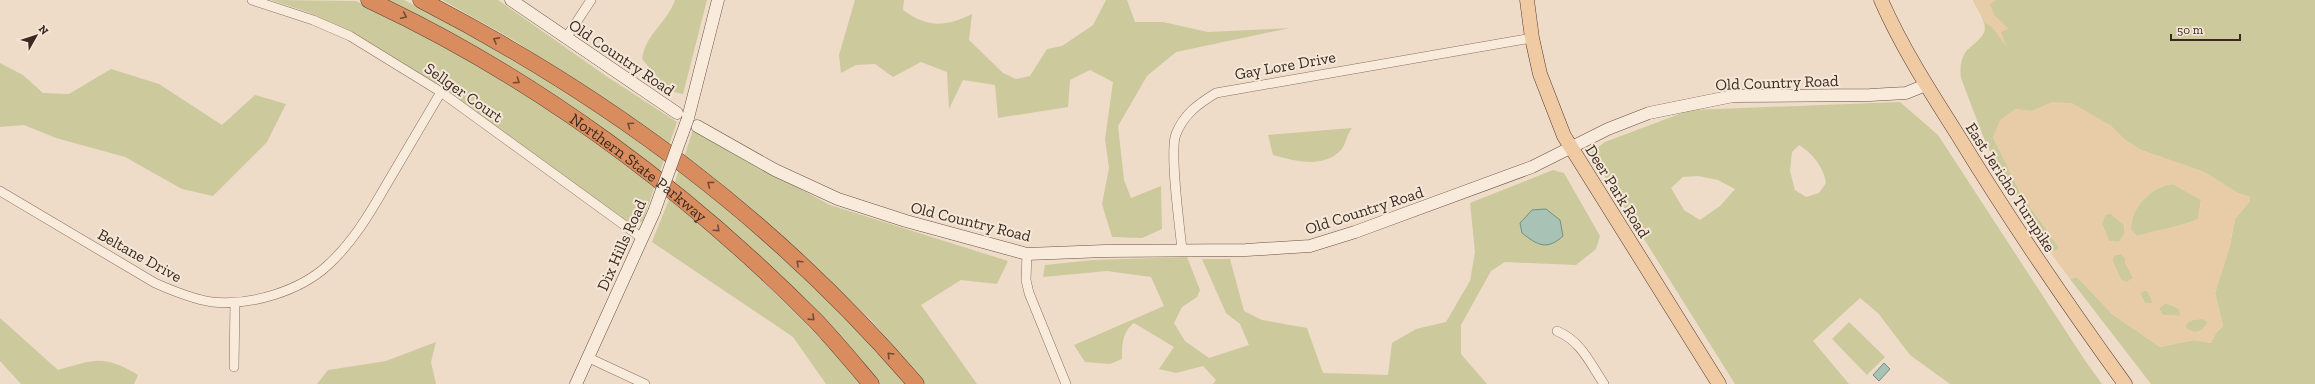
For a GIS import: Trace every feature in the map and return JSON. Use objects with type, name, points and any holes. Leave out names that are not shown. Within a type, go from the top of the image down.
[{"type":"highway","name":"Northern State Parkway","points":[[369,0],[410,20],[496,67],[650,172],[678,194],[817,322],[871,384]]},
{"type":"highway","name":"Northern State Parkway","points":[[421,0],[530,59],[597,101],[662,147],[733,202],[807,270],[896,361],[916,384]]},
{"type":"main road","name":"Old Country Road","points":[[511,0],[677,113]]},
{"type":"main road","name":"Dix Hills Road","points":[[576,384],[654,212],[688,118],[718,0]]},
{"type":"main road","name":"Deer Park Road","points":[[1527,0],[1532,38],[1540,74],[1571,148],[1719,384]]},
{"type":"main road","name":"East Jericho Turnpike","points":[[1881,0],[1908,55],[1926,85],[2057,290],[2125,384]]},
{"type":"main road","name":"Old Country Road","points":[[697,126],[775,170],[838,199],[898,219],[1027,254],[1105,251],[1253,250],[1310,246],[1355,232],[1532,167],[1627,121],[1649,113],[1733,96],[1863,95],[1906,92],[1926,85]]},
{"type":"street","name":"Sellger Court","points":[[252,0],[314,20],[350,36],[441,92],[642,238]]},
{"type":"street","points":[[566,38],[591,0]]},
{"type":"street","name":"Gay Lore Drive","points":[[1182,250],[1174,156],[1175,136],[1184,119],[1197,105],[1216,93],[1532,38]]},
{"type":"street","name":"Beltane Drive","points":[[0,191],[155,283],[181,294],[212,302],[235,302],[274,294],[305,282],[328,266],[348,245],[366,218],[441,92]]},
{"type":"street","points":[[1027,254],[1026,280],[1029,293],[1066,384]]},
{"type":"street","points":[[234,367],[235,302]]},
{"type":"street","points":[[1557,331],[1571,336],[1583,350],[1604,384]]},
{"type":"street","points":[[589,358],[644,384]]},
{"type":"shaded area","points":[[271,0],[356,1],[460,52],[541,104],[655,185],[643,221],[634,226],[467,107],[344,29],[310,13]]},
{"type":"shaded area","points":[[385,0],[404,0],[452,24],[545,76],[665,157],[659,174]]},
{"type":"shaded area","points":[[442,0],[498,0],[606,76],[677,122],[668,148],[517,42]]},
{"type":"shaded area","points":[[675,0],[707,0],[683,94],[669,91],[642,59],[648,42],[667,15]]},
{"type":"shaded area","points":[[855,0],[904,0],[903,10],[920,20],[937,24],[954,21],[972,14],[969,40],[1003,73],[1016,79],[1030,76],[1047,49],[1062,46],[1093,25],[1106,0],[1127,0],[1135,22],[1163,22],[1208,32],[1290,28],[1176,52],[1147,76],[1118,126],[1124,180],[1131,198],[1161,186],[1162,229],[1142,238],[1112,237],[1102,204],[1109,168],[1105,139],[1113,82],[1090,70],[1070,80],[1068,107],[998,118],[995,85],[963,80],[949,109],[947,72],[921,62],[893,77],[875,64],[856,65],[841,73],[839,55]]},
{"type":"shaded area","points":[[1973,0],[2315,0],[2315,384],[2151,384],[2070,279],[2077,277],[2112,314],[2160,347],[2194,340],[2211,343],[2216,333],[2223,326],[2215,293],[2230,245],[2235,219],[2250,201],[2250,197],[2238,193],[2204,172],[2141,150],[2124,139],[2110,125],[2053,102],[2032,111],[2015,109],[1993,137],[2022,196],[2059,247],[2056,251],[2050,252],[1986,144],[1961,78],[1960,71],[1963,56],[1979,40],[1985,28],[1982,17]]},
{"type":"shaded area","points":[[0,63],[23,75],[43,93],[69,94],[111,69],[159,84],[222,125],[255,95],[286,104],[267,142],[213,196],[182,189],[125,157],[56,138],[24,125],[0,127]]},
{"type":"shaded area","points":[[1900,102],[1938,135],[2084,359],[2102,384],[1950,384],[1910,355],[1878,313],[1860,298],[1813,341],[1849,384],[1735,384],[1590,153],[1605,142],[1690,110]],"holes":[[[1799,145],[1809,152],[1817,161],[1825,177],[1826,183],[1819,193],[1806,197],[1795,190],[1790,171],[1792,152]],[[1698,176],[1718,180],[1735,189],[1720,206],[1700,220],[1684,210],[1671,188],[1683,177]]]},
{"type":"shaded area","points":[[1352,128],[1341,150],[1326,160],[1317,162],[1299,161],[1273,155],[1268,135]]},
{"type":"shaded area","points":[[693,130],[830,205],[1008,261],[997,284],[961,280],[921,305],[977,384],[925,384],[870,319],[772,229],[684,157]]},
{"type":"shaded area","points":[[679,169],[766,241],[845,318],[909,384],[880,384],[832,329],[675,182]]},
{"type":"shaded area","points":[[1553,170],[1564,173],[1600,236],[1596,249],[1576,265],[1505,262],[1491,271],[1461,325],[1461,354],[1487,384],[1213,384],[1216,380],[1203,366],[1176,373],[1159,369],[1174,347],[1134,323],[1127,330],[1125,335],[1122,359],[1110,364],[1085,362],[1074,345],[1164,306],[1151,277],[1107,271],[1043,277],[1045,265],[1093,260],[1187,257],[1200,290],[1197,297],[1182,307],[1174,323],[1185,341],[1209,358],[1249,345],[1240,324],[1226,313],[1202,259],[1230,259],[1244,311],[1262,320],[1307,328],[1323,373],[1388,375],[1392,343],[1416,329],[1446,322],[1470,281],[1475,252],[1470,203]]},
{"type":"shaded area","points":[[2173,184],[2201,200],[2198,219],[2175,227],[2137,236],[2131,230],[2134,213],[2138,206],[2144,199],[2157,189]]},
{"type":"shaded area","points":[[670,197],[793,311],[862,384],[826,384],[793,337],[652,242]]},
{"type":"shaded area","points":[[1546,209],[1560,220],[1563,236],[1552,244],[1542,245],[1532,241],[1522,233],[1520,223],[1532,210]]},
{"type":"shaded area","points":[[2110,213],[2124,225],[2124,234],[2119,242],[2109,241],[2102,224],[2105,215]]},
{"type":"shaded area","points":[[2121,254],[2125,258],[2125,263],[2134,278],[2127,282],[2121,280],[2112,260],[2115,255]]},
{"type":"shaded area","points":[[2145,290],[2148,292],[2153,303],[2145,303],[2140,293]]},
{"type":"shaded area","points":[[2166,303],[2179,309],[2181,316],[2163,315],[2159,309],[2161,305]]},
{"type":"shaded area","points":[[0,318],[58,370],[90,362],[107,362],[126,368],[138,375],[134,384],[21,384],[0,361]]},
{"type":"shaded area","points":[[2195,319],[2203,319],[2208,322],[2204,328],[2198,332],[2188,330],[2185,327],[2190,321]]},
{"type":"shaded area","points":[[1849,322],[1885,357],[1867,375],[1832,339]]},
{"type":"shaded area","points":[[436,342],[431,362],[436,384],[317,384],[328,370],[386,361]]},
{"type":"shaded area","points":[[1884,363],[1890,369],[1879,381],[1873,375]]},
{"type":"sand","points":[[1973,0],[1996,0],[1990,4],[1994,15],[2009,29],[2001,32],[2006,46],[1992,27],[1985,23]]},
{"type":"sand","points":[[2053,102],[2072,103],[2110,125],[2124,139],[2141,150],[2204,172],[2238,193],[2250,197],[2250,201],[2235,219],[2230,245],[2215,293],[2223,326],[2216,333],[2211,343],[2194,340],[2160,347],[2112,314],[2077,277],[2070,279],[2050,252],[2056,251],[2059,247],[2022,196],[1993,137],[2000,120],[2015,109],[2032,111]],"holes":[[[2173,184],[2201,200],[2198,219],[2176,227],[2136,236],[2131,230],[2134,213],[2138,206],[2150,194],[2165,186]],[[2110,213],[2124,225],[2124,234],[2119,242],[2109,241],[2102,224],[2105,215]],[[2121,254],[2125,258],[2125,263],[2133,278],[2127,282],[2121,280],[2112,261],[2115,255]],[[2145,290],[2148,292],[2153,303],[2145,303],[2140,293]],[[2166,303],[2179,309],[2180,316],[2163,315],[2159,309]],[[2203,319],[2208,323],[2201,331],[2194,332],[2185,327],[2186,324],[2192,320]]]}]
